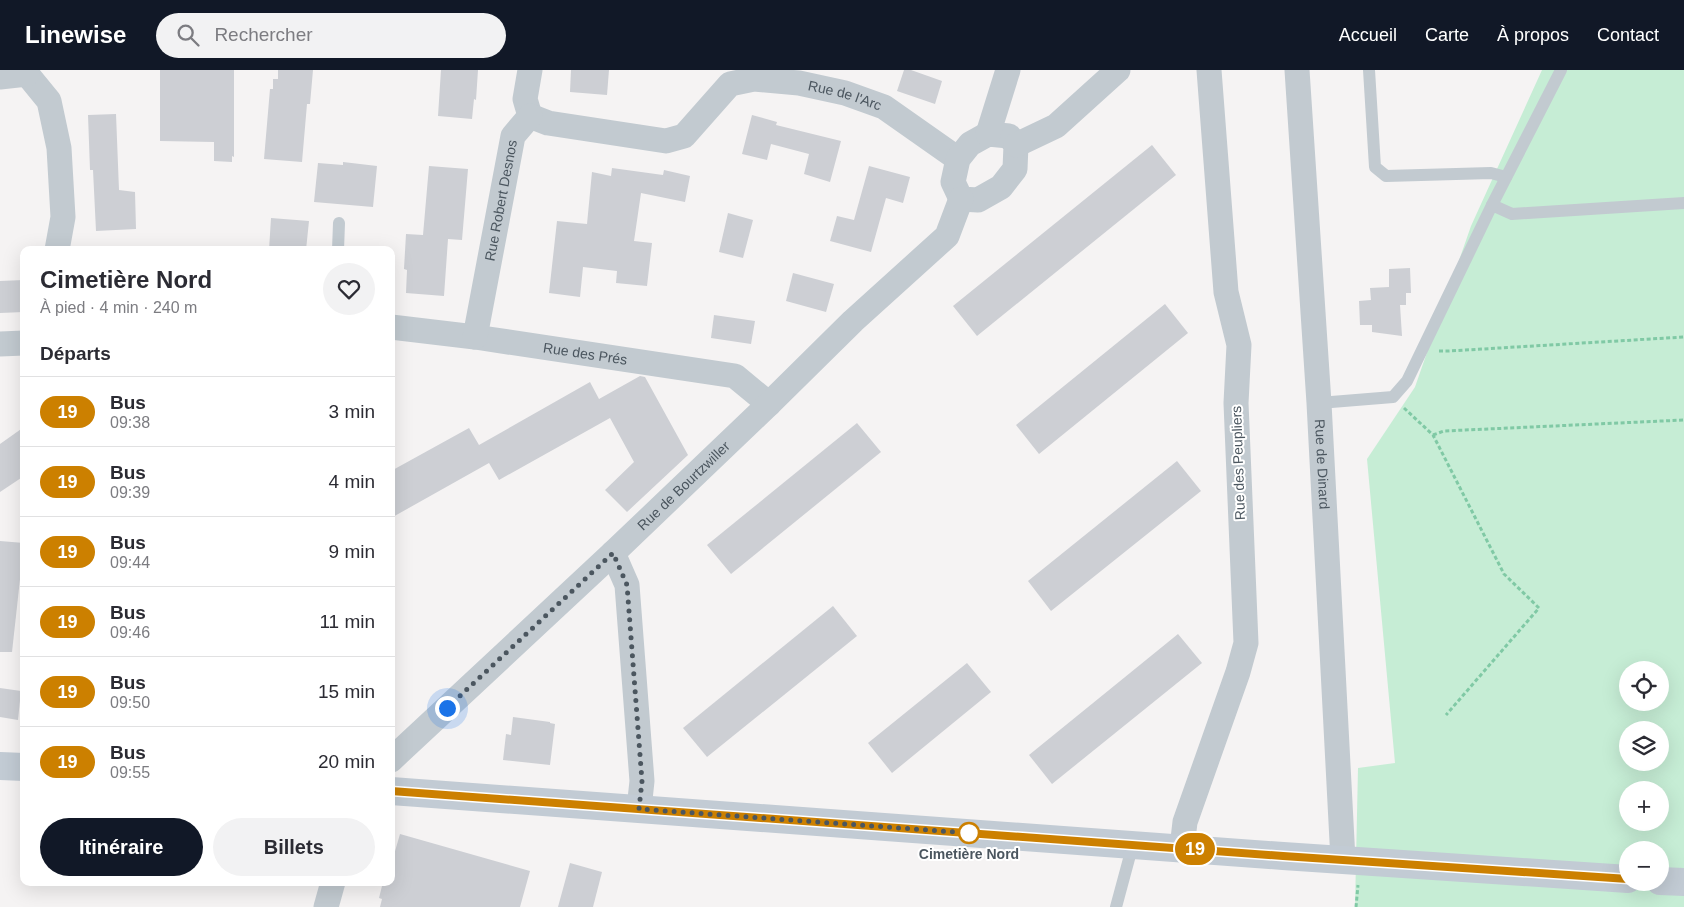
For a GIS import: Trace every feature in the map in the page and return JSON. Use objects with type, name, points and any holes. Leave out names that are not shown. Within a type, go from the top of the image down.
[{"type":"main road","points":[[0,766],[20,767]]},
{"type":"main road","points":[[395,791],[1619,878]]},
{"type":"main road","points":[[1669,881],[1684,882]]},
{"type":"street","points":[[530,70],[525,99],[530,116]]},
{"type":"street","points":[[988,134],[1008,70]]},
{"type":"street","points":[[1016,145],[1056,126],[1118,70]]},
{"type":"street","name":"Rue des Peupliers","points":[[1182,848],[1185,822],[1238,672],[1246,643],[1236,403],[1239,346],[1226,292],[1209,70]]},
{"type":"street","name":"Rue de Dinard","points":[[1297,70],[1319,403],[1343,860]]},
{"type":"street","points":[[0,76],[27,72],[48,101],[59,148],[63,217],[58,246]]},
{"type":"street","name":"Rue de l'Arc","points":[[530,116],[548,123],[666,141],[684,136],[730,84],[754,79],[799,84],[845,93],[884,107],[958,159]]},
{"type":"street","name":"Rue Robert Desnos","points":[[475,336],[513,136],[530,116]]},
{"type":"street","points":[[988,134],[1009,136],[1016,145],[1015,169],[1001,187],[978,200],[961,199],[953,182],[958,159],[970,144],[988,134]]},
{"type":"street","name":"Rue de Bourtzwiller","points":[[395,756],[613,553],[853,321],[947,236],[961,199]]},
{"type":"street","name":"Rue des Prés","points":[[395,327],[475,336],[735,376],[769,404]]},
{"type":"street","points":[[0,344],[20,343]]},
{"type":"street","points":[[613,553],[627,585],[642,781],[639,809]]},
{"type":"street","points":[[326,907],[332,886]]},
{"type":"lane","points":[[1369,70],[1375,167],[1386,176],[1490,173],[1506,177]]},
{"type":"lane","points":[[1319,403],[1393,397],[1407,381],[1492,205],[1561,70]]},
{"type":"lane","points":[[1492,205],[1512,214],[1684,203]]},
{"type":"lane","points":[[338,246],[339,223]]},
{"type":"lane","points":[[1116,907],[1133,844]]},
{"type":"path","points":[[1421,349],[1449,351],[1684,337]]},
{"type":"path","points":[[1393,397],[1432,435],[1504,574],[1539,608],[1446,715]]},
{"type":"path","points":[[1432,435],[1444,431],[1684,420]]},
{"type":"green space","points":[[1542,70],[1684,70],[1684,907],[1355,907],[1358,768],[1395,763],[1367,459],[1415,387],[1471,226]]},
{"type":"building","points":[[160,70],[234,70],[234,157],[232,156],[232,162],[214,161],[214,142],[160,141]]},
{"type":"building","points":[[278,70],[313,70],[310,104],[307,104],[302,162],[264,159],[270,89],[273,89],[273,79],[278,79]]},
{"type":"building","points":[[441,70],[478,70],[476,100],[474,99],[472,119],[438,116]]},
{"type":"building","points":[[571,70],[609,70],[607,95],[570,92]]},
{"type":"building","points":[[904,70],[911,70],[942,81],[935,104],[897,91]]},
{"type":"building","points":[[116,114],[119,190],[135,192],[136,229],[96,231],[93,170],[90,170],[88,115]]},
{"type":"building","points":[[752,115],[777,122],[776,125],[841,141],[830,182],[804,174],[809,154],[771,144],[767,160],[742,154]]},
{"type":"building","points":[[1152,145],[1176,175],[977,336],[953,306]]},
{"type":"building","points":[[343,162],[377,166],[373,207],[314,202],[318,163],[343,165]]},
{"type":"building","points":[[429,166],[468,169],[462,240],[448,239],[444,296],[406,293],[407,270],[404,269],[406,234],[423,235]]},
{"type":"building","points":[[869,166],[910,177],[903,203],[886,198],[871,252],[830,241],[837,216],[854,220]]},
{"type":"building","points":[[612,168],[663,175],[664,170],[690,176],[685,202],[641,193],[634,241],[652,243],[647,286],[616,283],[617,271],[583,267],[580,297],[549,293],[557,221],[587,224],[592,172],[611,176]]},
{"type":"building","points":[[728,213],[753,220],[743,258],[719,252]]},
{"type":"building","points":[[271,218],[309,221],[306,246],[269,246]]},
{"type":"building","points":[[1410,268],[1411,293],[1406,293],[1406,305],[1400,305],[1402,336],[1372,332],[1372,325],[1360,325],[1359,301],[1371,300],[1370,288],[1389,287],[1389,269]]},
{"type":"building","points":[[793,273],[834,284],[826,312],[786,301]]},
{"type":"building","points":[[20,280],[20,312],[0,313],[0,281]]},
{"type":"building","points":[[1165,304],[1188,333],[1039,454],[1016,425]]},
{"type":"building","points":[[714,315],[755,321],[751,344],[711,338]]},
{"type":"building","points":[[640,376],[645,377],[688,455],[627,512],[605,490],[634,462],[610,418],[499,480],[489,463],[395,516],[395,469],[469,428],[479,445],[590,382],[599,399]]},
{"type":"building","points":[[857,423],[881,452],[731,574],[707,545]]},
{"type":"building","points":[[20,430],[20,479],[0,492],[0,444]]},
{"type":"building","points":[[1177,461],[1201,491],[1051,611],[1028,581]]},
{"type":"building","points":[[0,541],[20,543],[20,579],[12,652],[0,652]]},
{"type":"building","points":[[833,606],[857,636],[707,757],[683,728]]},
{"type":"building","points":[[1178,634],[1202,663],[1052,784],[1029,755]]},
{"type":"building","points":[[967,663],[991,692],[892,773],[868,743]]},
{"type":"building","points":[[0,688],[20,691],[18,720],[0,717]]},
{"type":"building","points":[[513,717],[555,724],[550,765],[503,760],[506,734],[511,735]]},
{"type":"building","points":[[400,834],[530,871],[520,907],[380,907],[382,899],[379,898],[382,886],[395,886],[395,851]]},
{"type":"building","points":[[570,863],[602,872],[593,907],[558,907]]},
{"type":"bus line","name":"19","points":[[395,791],[1283,856],[1619,878]]},
{"type":"place","name":"Cimetière Nord","points":[[969,833]]},
{"type":"route","points":[[447,708],[613,553],[627,585],[642,781],[639,809],[969,833]]}]
